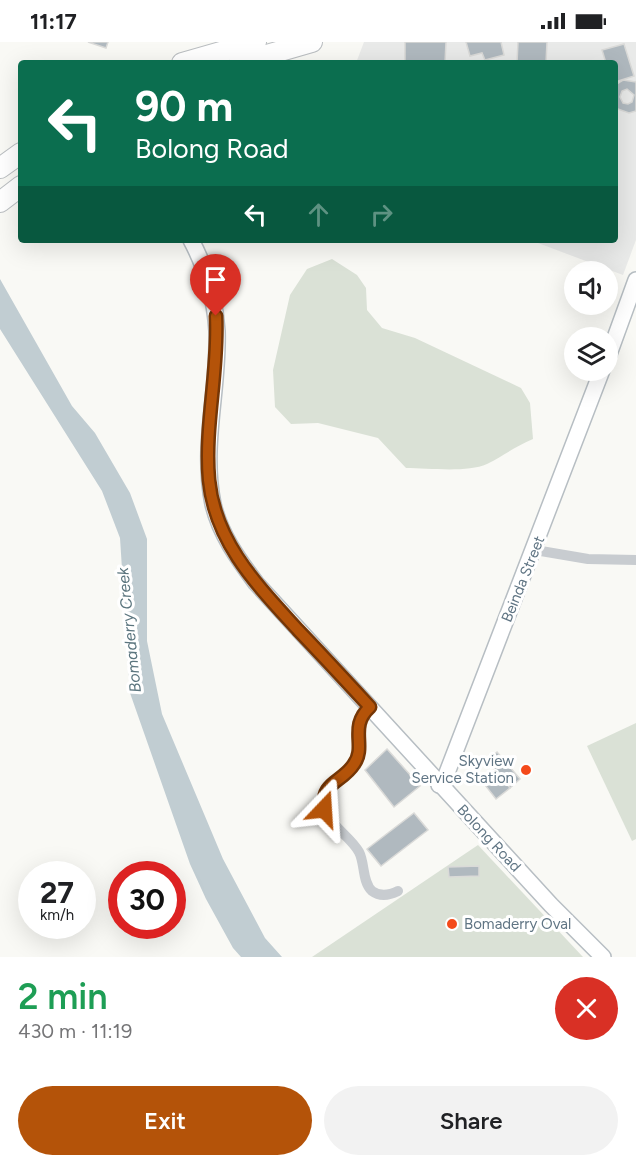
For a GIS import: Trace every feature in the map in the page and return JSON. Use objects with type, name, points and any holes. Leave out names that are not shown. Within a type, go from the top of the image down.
[{"type":"highway","points":[[193,60],[256,42]]},
{"type":"highway","points":[[249,60],[312,42]]},
{"type":"highway","points":[[0,168],[18,155]]},
{"type":"highway","points":[[0,202],[18,188]]},
{"type":"main road","name":"Bolong Road","points":[[192,243],[205,272],[216,316],[216,364],[208,456],[209,481],[218,520],[236,556],[256,583],[440,785],[551,905],[603,957]]},
{"type":"main road","points":[[618,331],[634,290]]},
{"type":"main road","name":"Beinda Street","points":[[440,785],[445,778],[535,550],[598,381]]},
{"type":"street","points":[[535,550],[588,559],[636,560]]},
{"type":"street","points":[[370,707],[358,723],[358,754],[354,764],[326,790],[322,797],[324,809],[360,854],[372,891],[382,895],[398,891]]},
{"type":"shaded area","points":[[364,42],[636,42],[636,240],[623,275],[618,273],[618,261],[586,261],[538,243],[618,243],[618,60],[357,60]]},
{"type":"shaded area","points":[[332,259],[357,275],[366,288],[367,310],[382,328],[415,338],[521,388],[530,403],[533,439],[479,467],[406,468],[378,438],[318,423],[291,424],[275,407],[273,370],[290,295],[307,269]]},
{"type":"shaded area","points":[[636,723],[636,839],[632,841],[587,746]]},
{"type":"shaded area","name":"Bomaderry Oval","points":[[478,845],[583,957],[312,957]]},
{"type":"water","name":"Bomaderry Creek","points":[[0,279],[72,406],[95,433],[130,493],[147,539],[147,641],[162,714],[223,859],[265,938],[282,957],[241,957],[233,948],[206,899],[190,864],[130,693],[120,538],[102,491],[0,329]]},
{"type":"building","points":[[88,42],[108,42],[106,48]]},
{"type":"building","points":[[405,42],[446,42],[445,60],[405,60]]},
{"type":"building","points":[[466,42],[501,42],[504,55],[485,60],[482,53],[470,56]]},
{"type":"building","points":[[518,42],[547,42],[546,60],[517,60]]},
{"type":"building","points":[[624,44],[634,76],[618,81],[618,60],[605,60],[602,50]]},
{"type":"building","points":[[623,80],[636,82],[636,111],[629,113],[618,109],[618,83]],"holes":[[[627,89],[634,95],[632,102],[623,103],[620,97],[622,91]]]},
{"type":"building","points":[[387,749],[420,786],[394,807],[365,770]]},
{"type":"building","points":[[497,752],[520,779],[510,788],[487,761]]},
{"type":"building","points":[[499,774],[510,788],[496,799],[485,785]]},
{"type":"building","points":[[414,813],[428,830],[381,866],[367,849]]},
{"type":"building","points":[[479,866],[479,876],[449,877],[448,867]]},
{"type":"place","name":"Skyview Service Station","points":[[526,770]]},
{"type":"place","name":"Bomaderry Oval","points":[[452,924]]},
{"type":"route","points":[[216,316],[216,364],[208,456],[209,481],[218,520],[236,556],[256,583],[370,707],[358,723],[358,754],[354,764],[326,790],[322,797],[324,809]]}]
